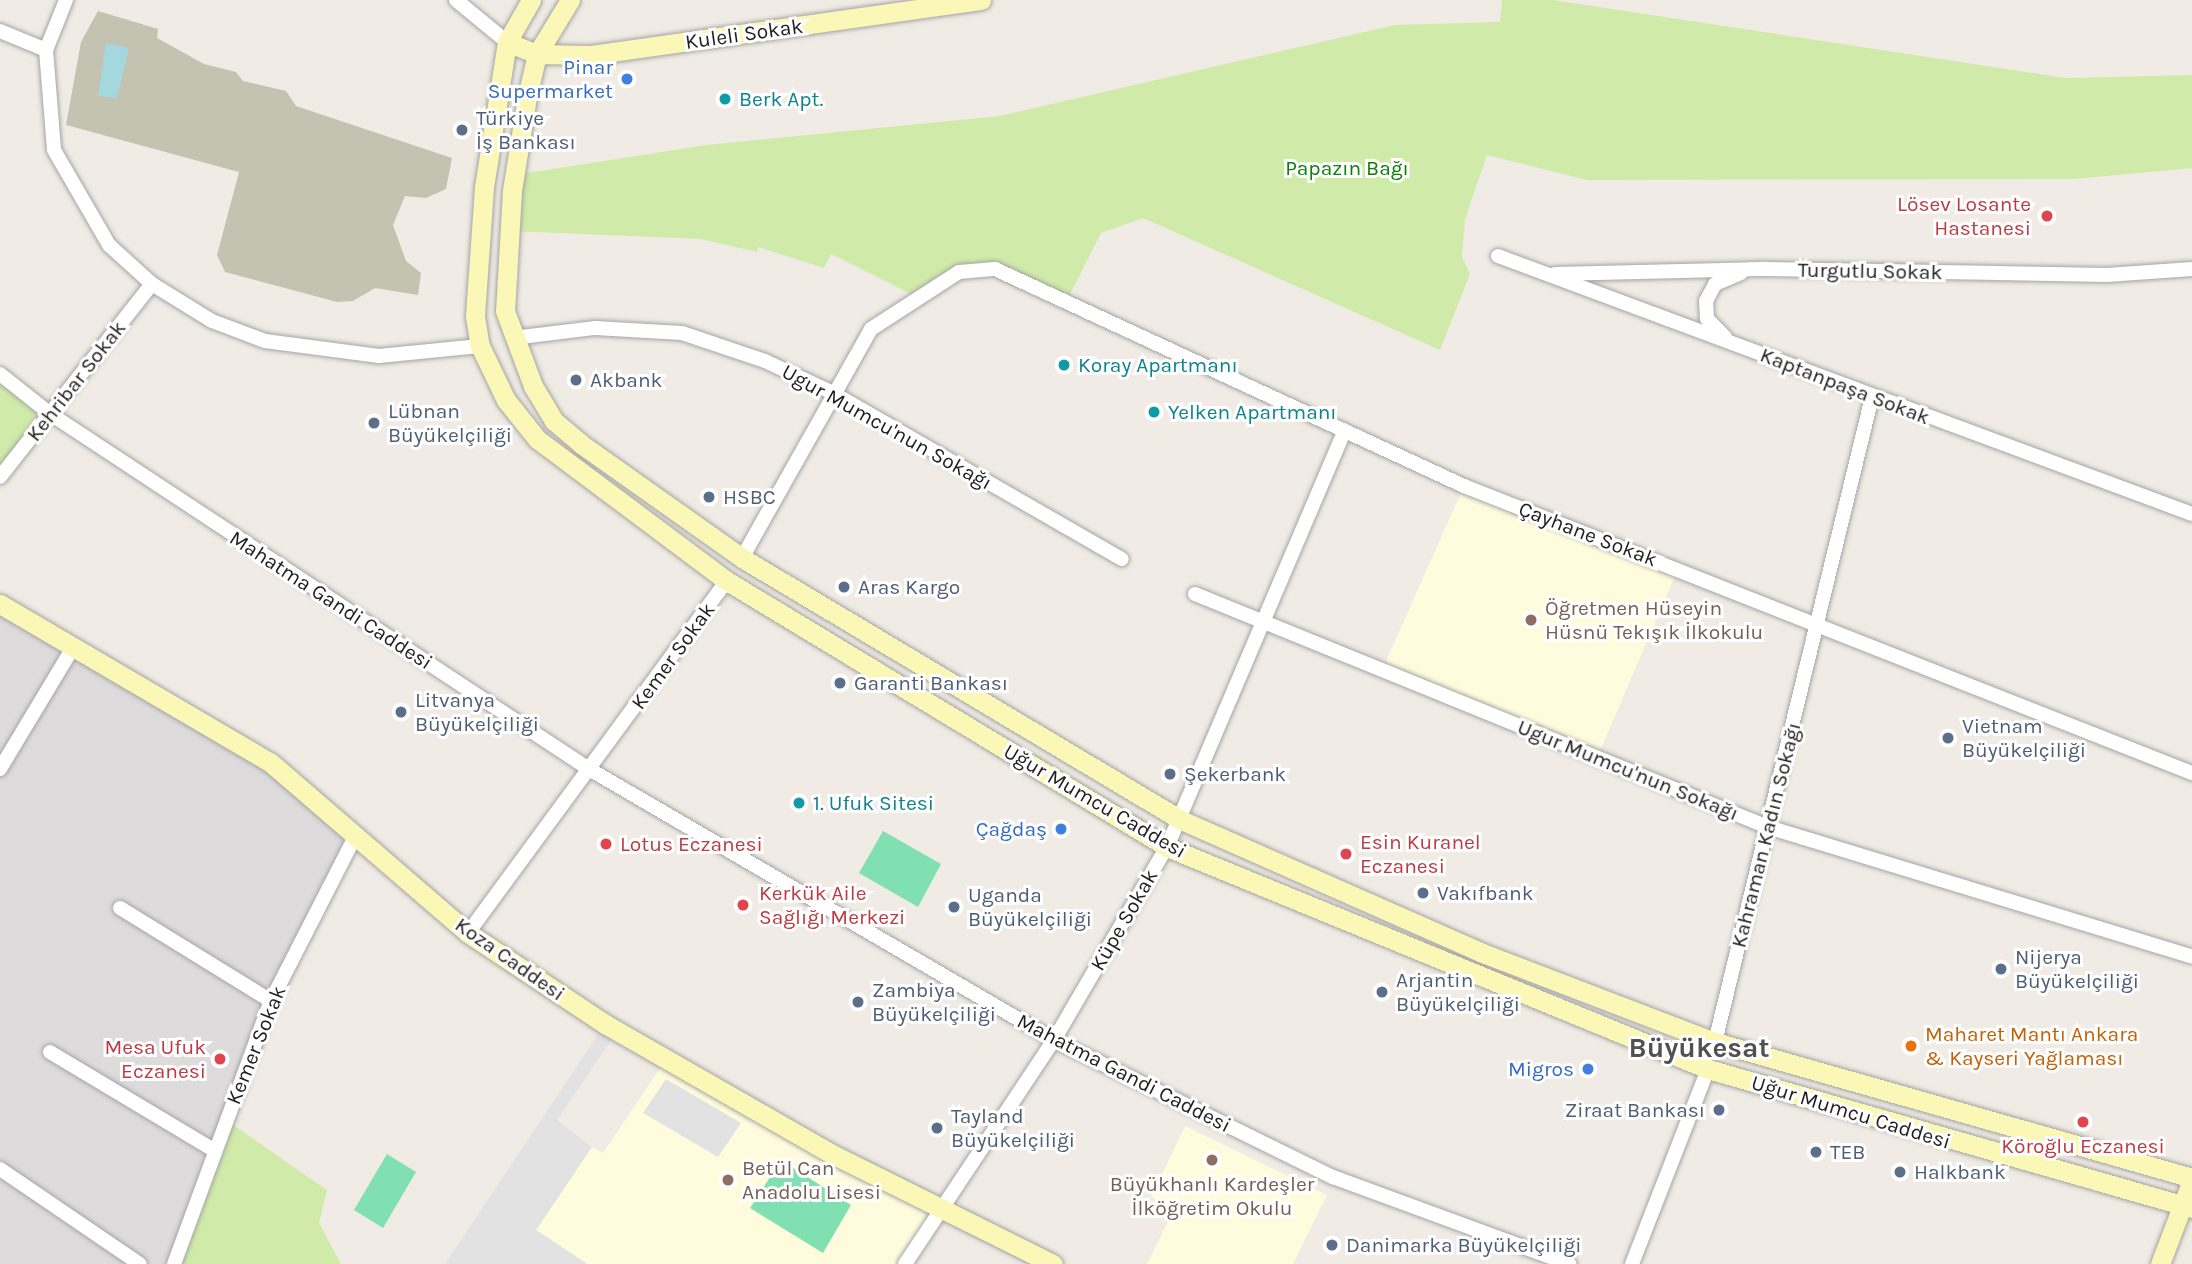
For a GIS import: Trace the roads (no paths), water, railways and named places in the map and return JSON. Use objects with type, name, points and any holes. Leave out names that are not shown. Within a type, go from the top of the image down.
[{"type":"main road","name":"Uğur Mumcu Caddesi","points":[[531,0],[507,42],[484,187],[475,316],[480,346],[506,400],[537,439],[727,581],[1167,847],[1708,1069],[2187,1207]]},
{"type":"main road","name":"Uğur Mumcu Caddesi","points":[[570,0],[537,54],[512,191],[505,311],[513,338],[554,421],[742,558],[1181,820],[1480,952],[1715,1042],[2192,1179]]},
{"type":"main road","name":"Kuleli Sokak","points":[[507,42],[537,54],[590,55],[981,0]]},
{"type":"main road","points":[[727,581],[742,558]]},
{"type":"main road","name":"Koza Caddesi","points":[[0,604],[72,649],[271,763],[468,933],[665,1061],[1053,1264]]},
{"type":"main road","name":"Kahraman Kadın Sokağı","points":[[1708,1069],[1715,1042]]},
{"type":"main road","points":[[2160,1264],[2187,1207],[2192,1179]]},
{"type":"street","points":[[66,0],[46,50],[54,150],[109,245],[152,284],[212,320],[265,341],[379,356],[480,346]]},
{"type":"street","points":[[456,0],[507,42]]},
{"type":"street","points":[[0,31],[46,50]]},
{"type":"street","name":"Kaptanpaşa Sokak","points":[[1498,256],[2192,514]]},
{"type":"street","name":"Çayhane Sokak","points":[[833,393],[871,329],[958,272],[995,269],[1343,434],[2192,773]]},
{"type":"street","points":[[1741,346],[1707,319],[1706,301],[1714,284],[1766,269]]},
{"type":"street","name":"Turgutlu Sokak","points":[[1547,274],[1766,269],[2074,275],[2192,269]]},
{"type":"street","name":"Kehribar Sokak","points":[[0,477],[152,284]]},
{"type":"street","name":"Ugur Mumcu'nun Sokağı","points":[[513,338],[595,328],[682,333],[833,393],[1122,559]]},
{"type":"street","name":"Mahatma Gandi Caddesi","points":[[0,374],[49,413],[589,769],[1054,1040],[1333,1177],[1569,1264]]},
{"type":"street","points":[[742,558],[833,393]]},
{"type":"street","name":"Kahraman Kadın Sokağı","points":[[1715,1042],[1872,397]]},
{"type":"street","name":"Küpe Sokak","points":[[905,1264],[1054,1040],[1167,847],[1265,624],[1343,434]]},
{"type":"street","name":"Kemer Sokak","points":[[468,933],[727,581]]},
{"type":"street","name":"Ugur Mumcu'nun Sokağı","points":[[1195,594],[1768,827],[2192,957]]},
{"type":"street","points":[[0,769],[72,649]]},
{"type":"street","name":"Kemer Sokak","points":[[174,1264],[271,1001],[356,835]]},
{"type":"street","points":[[120,908],[271,1001]]},
{"type":"street","points":[[50,1052],[214,1150]]},
{"type":"street","name":"Kahraman Kadın Sokağı","points":[[1632,1264],[1708,1069]]},
{"type":"street","points":[[0,1169],[140,1264]]},
{"type":"water","points":[[106,43],[129,48],[117,98],[98,96]]},
{"type":"place","name":"Pinar Supermarket","points":[[627,79]]},
{"type":"place","name":"Berk Apt.","points":[[725,99]]},
{"type":"place","name":"Türkiye İş Bankası","points":[[462,130]]},
{"type":"place","name":"Lösev Losante Hastanesi","points":[[2047,216]]},
{"type":"place","name":"Koray Apartmanı","points":[[1064,365]]},
{"type":"place","name":"Akbank","points":[[576,380]]},
{"type":"place","name":"Yelken Apartmanı","points":[[1154,412]]},
{"type":"place","name":"Lübnan Büyükelçiliği","points":[[374,423]]},
{"type":"place","name":"HSBC","points":[[709,497]]},
{"type":"place","name":"Aras Kargo","points":[[844,587]]},
{"type":"place","name":"Öğretmen Hüseyin Hüsnü Tekışık İlkokulu","points":[[1531,620]]},
{"type":"place","name":"Garanti Bankası","points":[[840,683]]},
{"type":"place","name":"Litvanya Büyükelçiliği","points":[[401,712]]},
{"type":"place","name":"Vietnam Büyükelçiliği","points":[[1948,738]]},
{"type":"place","name":"Şekerbank","points":[[1170,774]]},
{"type":"place","name":"1. Ufuk Sitesi","points":[[799,803]]},
{"type":"place","name":"Çağdaş","points":[[1061,829]]},
{"type":"place","name":"Lotus Eczanesi","points":[[606,844]]},
{"type":"place","name":"Esin Kuranel Eczanesi","points":[[1346,854]]},
{"type":"place","name":"Vakıfbank","points":[[1423,893]]},
{"type":"place","name":"Kerkük Aile Sağlığı Merkezi","points":[[743,905]]},
{"type":"place","name":"Uganda Büyükelçiliği","points":[[954,907]]},
{"type":"place","name":"Nijerya Büyükelçiliği","points":[[2001,969]]},
{"type":"place","name":"Arjantin Büyükelçiliği","points":[[1382,992]]},
{"type":"place","name":"Zambiya Büyükelçiliği","points":[[858,1002]]},
{"type":"place","name":"Maharet Mantı Ankara & Kayseri Yağlaması","points":[[1911,1046]]},
{"type":"place","name":"Mesa Ufuk Eczanesi","points":[[220,1059]]},
{"type":"place","name":"Migros","points":[[1588,1069]]},
{"type":"place","name":"Ziraat Bankası","points":[[1719,1110]]},
{"type":"place","name":"Köroğlu Eczanesi","points":[[2083,1122]]},
{"type":"place","name":"Tayland Büyükelçiliği","points":[[937,1128]]},
{"type":"place","name":"TEB","points":[[1816,1152]]},
{"type":"place","name":"Büyükhanlı Kardeşler İlköğretim Okulu","points":[[1212,1160]]},
{"type":"place","name":"Halkbank","points":[[1900,1172]]},
{"type":"place","name":"Betül Can Anadolu Lisesi","points":[[728,1180]]},
{"type":"place","name":"Danimarka Büyükelçiliği","points":[[1332,1245]]},
{"type":"district","name":"Büyükesat","points":[[1699,1048]]},
{"type":"park label","name":"Papazın Bağı","points":[[1347,168]]}]
